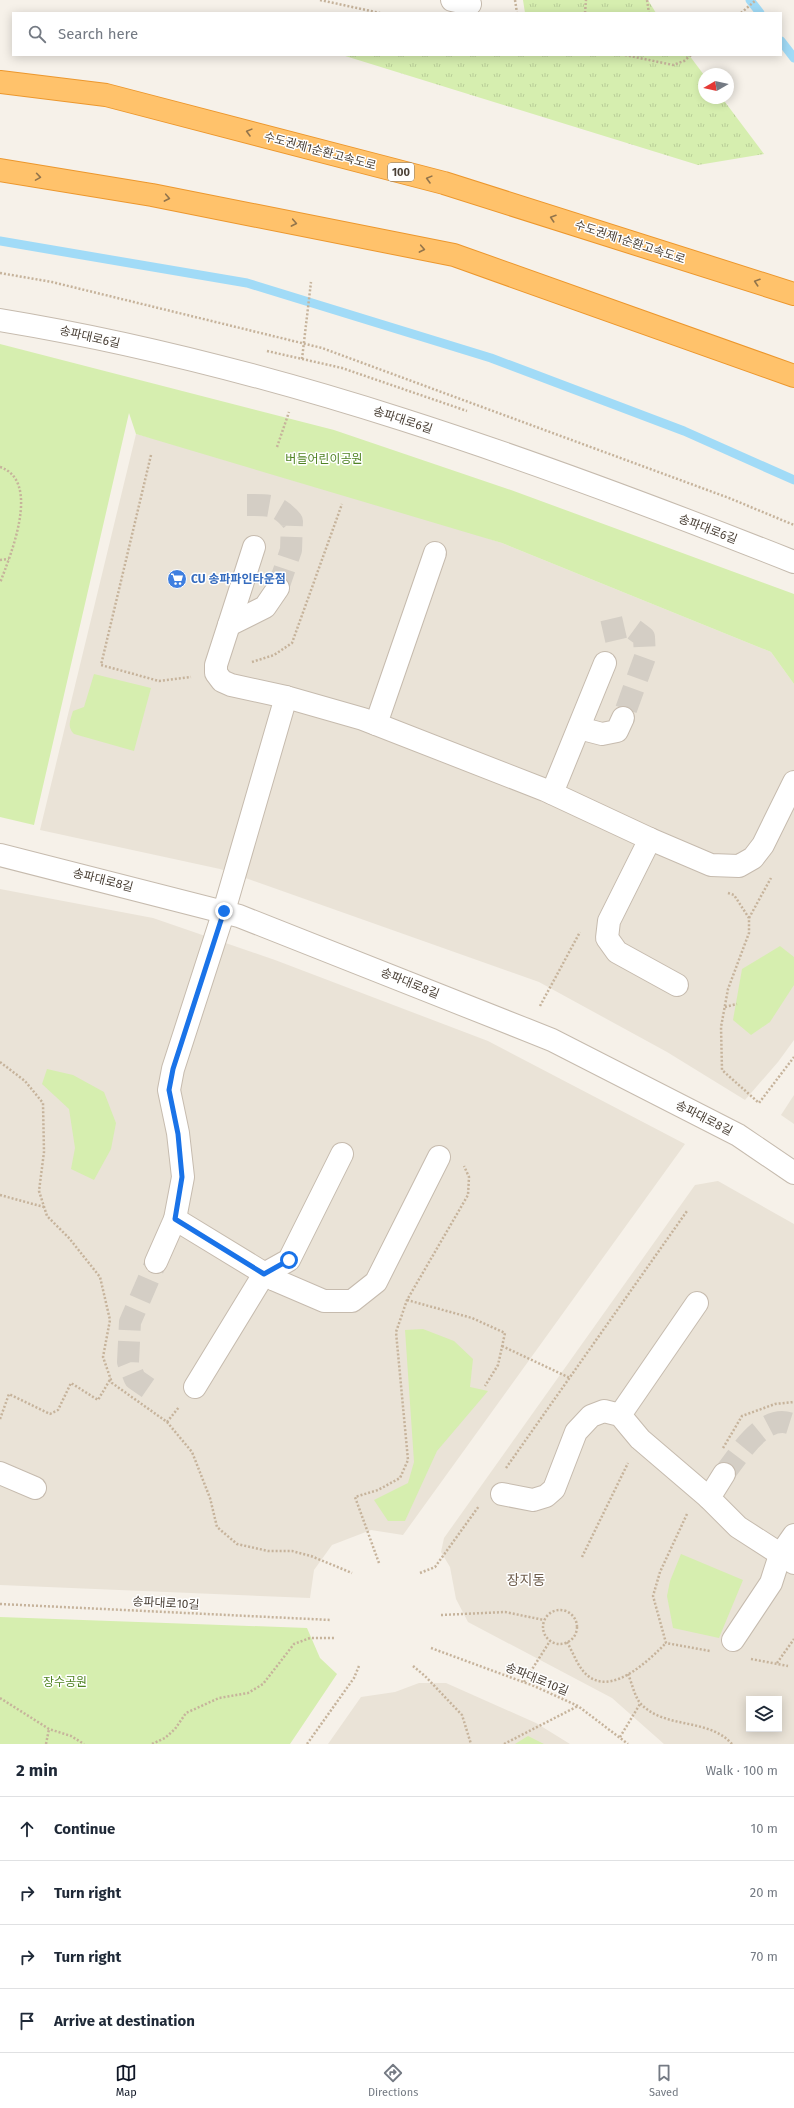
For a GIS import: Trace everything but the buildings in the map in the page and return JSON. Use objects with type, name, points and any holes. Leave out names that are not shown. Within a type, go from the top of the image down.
[{"type":"highway","name":"수도권제1순환고속도로","points":[[0,82],[106,95],[444,183],[794,294]]},
{"type":"highway","points":[[0,170],[152,195],[454,255],[794,376]]},
{"type":"street","name":"송파대로6길","points":[[0,320],[64,330],[297,387],[516,456],[794,562]]},
{"type":"street","points":[[254,547],[216,665],[216,673],[222,681],[231,685],[286,697],[376,724],[552,793],[650,839],[711,865],[739,866],[753,858],[763,846],[794,782]]},
{"type":"street","points":[[376,724],[435,553]]},
{"type":"street","points":[[229,625],[265,607],[278,588]]},
{"type":"street","points":[[552,793],[605,663]]},
{"type":"street","points":[[156,1262],[175,1219],[182,1177],[178,1134],[169,1090],[173,1069],[224,911],[286,697]]},
{"type":"street","points":[[579,728],[602,734],[617,730],[623,718]]},
{"type":"street","points":[[650,839],[609,921],[607,938],[617,952],[677,985]]},
{"type":"street","name":"송파대로8길","points":[[0,855],[239,916],[552,1040],[738,1135],[794,1173]]},
{"type":"street","points":[[195,1387],[264,1274],[289,1260],[342,1154]]},
{"type":"street","points":[[175,1219],[264,1274],[324,1301],[352,1301],[376,1282],[439,1156]]},
{"type":"street","points":[[620,1415],[697,1303]]},
{"type":"street","points":[[502,1494],[533,1500],[546,1496],[554,1489],[576,1432],[591,1416],[604,1411],[620,1415],[640,1439],[704,1493],[738,1527],[787,1559]]},
{"type":"street","points":[[0,1473],[35,1488]]},
{"type":"street","points":[[704,1493],[724,1474]]},
{"type":"street","points":[[725,1646],[787,1559],[794,1535]]},
{"type":"path","points":[[320,0],[375,12]]},
{"type":"path","points":[[515,0],[517,12]]},
{"type":"path","points":[[585,12],[586,0]]},
{"type":"path","points":[[648,0],[649,12]]},
{"type":"path","points":[[742,12],[756,0]]},
{"type":"path","points":[[630,56],[673,65],[684,61],[690,56]]},
{"type":"path","points":[[0,273],[52,282],[322,348],[729,498],[794,525]]},
{"type":"path","points":[[277,447],[297,387],[304,344],[311,282]]},
{"type":"path","points":[[150,455],[102,665],[159,681],[216,673]]},
{"type":"path","points":[[0,467],[18,482],[23,503],[9,559],[0,583]]},
{"type":"path","points":[[0,560],[9,559]]},
{"type":"path","points":[[727,892],[734,895],[749,918],[749,933],[735,965],[728,989],[721,1027],[722,1070],[759,1103],[794,1057]]},
{"type":"path","points":[[725,1007],[737,1004]]},
{"type":"path","points":[[0,1062],[25,1081],[43,1103],[44,1152],[39,1191],[48,1216],[69,1238],[100,1277],[110,1320],[103,1357],[112,1383],[167,1422],[192,1452],[210,1498],[217,1528],[237,1544],[268,1551],[292,1551],[311,1556],[352,1573]]},
{"type":"path","points":[[379,1563],[355,1497],[378,1490],[400,1478],[408,1460],[396,1332],[407,1300],[468,1195],[469,1177],[462,1164],[439,1156]]},
{"type":"path","points":[[0,1195],[45,1208]]},
{"type":"path","points":[[503,1472],[687,1211]]},
{"type":"path","points":[[407,1300],[472,1318],[505,1333],[498,1365],[485,1386]]},
{"type":"path","points":[[502,1346],[570,1378]]},
{"type":"path","points":[[0,1419],[9,1394],[50,1414],[58,1410],[71,1383],[98,1400],[111,1378]]},
{"type":"path","points":[[722,1449],[742,1416],[775,1404],[794,1402]]},
{"type":"path","points":[[582,1557],[640,1439]]},
{"type":"path","points":[[666,1643],[653,1596],[660,1572],[704,1493]]},
{"type":"path","points":[[420,1573],[435,1567],[480,1504]]},
{"type":"path","name":"송파대로10길","points":[[0,1604],[331,1620]]},
{"type":"path","points":[[561,1609],[571,1614],[575,1618],[577,1629],[575,1634],[568,1642],[556,1644],[550,1641],[543,1632],[544,1620],[551,1612],[561,1609]]},
{"type":"path","points":[[441,1615],[505,1612],[544,1620]]},
{"type":"path","points":[[152,1744],[165,1738],[175,1729],[186,1714],[219,1698],[248,1693],[264,1684],[294,1644],[310,1638],[335,1638]]},
{"type":"path","points":[[777,1663],[794,1639]]},
{"type":"path","points":[[524,1682],[550,1641]]},
{"type":"path","points":[[568,1642],[580,1667],[591,1678],[602,1682],[614,1680],[643,1665],[666,1643],[725,1646]]},
{"type":"path","name":"송파대로10길","points":[[431,1648],[524,1682],[578,1706],[628,1744]]},
{"type":"path","points":[[747,1658],[788,1666]]},
{"type":"path","points":[[307,1744],[354,1678],[359,1666]]},
{"type":"path","points":[[413,1666],[462,1715],[471,1744]]},
{"type":"path","points":[[628,1674],[640,1704],[656,1716],[714,1731],[732,1744]]},
{"type":"path","points":[[0,1698],[49,1730],[70,1736],[84,1744]]},
{"type":"path","points":[[620,1738],[640,1704]]},
{"type":"path","points":[[504,1744],[578,1706]]},
{"type":"path","points":[[46,1744],[49,1730]]},
{"type":"shaded area","points":[[136,434],[311,480],[502,543],[771,652],[794,684],[794,1040],[778,1062],[745,1100],[667,1052],[539,982],[220,869],[40,830]]},
{"type":"shaded area","points":[[0,889],[153,918],[275,960],[488,1041],[685,1144],[403,1535],[371,1530],[332,1545],[314,1570],[310,1598],[0,1585]]},
{"type":"shaded area","points":[[794,1095],[794,1124],[781,1115]]},
{"type":"shaded area","points":[[718,1181],[794,1224],[794,1744],[664,1744],[612,1698],[468,1622],[456,1599],[450,1567],[441,1552],[444,1538],[695,1185]]},
{"type":"shaded area","points":[[419,1683],[446,1683],[536,1723],[570,1744],[328,1744],[361,1697],[395,1692]]},
{"type":"green space","points":[[523,0],[648,0],[655,12],[525,12]]},
{"type":"green space","points":[[345,56],[690,56],[699,68],[698,104],[726,104],[764,154],[698,165]]},
{"type":"green space","name":"버들어린이공원","points":[[0,344],[334,430],[511,490],[794,594],[794,684],[771,652],[502,543],[136,434],[129,413],[34,825],[0,817]]},
{"type":"green space","points":[[94,674],[151,688],[134,751],[74,734],[70,729],[73,711],[84,707]]},
{"type":"green space","points":[[780,946],[794,957],[794,985],[770,1022],[751,1035],[733,1020],[742,969]]},
{"type":"green space","points":[[47,1069],[73,1075],[104,1092],[116,1123],[111,1149],[94,1180],[71,1169],[75,1148],[69,1109],[42,1084]]},
{"type":"green space","points":[[423,1329],[454,1341],[473,1359],[470,1387],[488,1391],[437,1451],[405,1521],[388,1521],[374,1500],[408,1483],[414,1462],[405,1330]]},
{"type":"green space","points":[[681,1554],[743,1580],[719,1638],[673,1628],[667,1596],[670,1581]]},
{"type":"green space","name":"장수공원","points":[[0,1617],[307,1628],[320,1658],[337,1674],[290,1744],[0,1744]]},
{"type":"green space","points":[[528,1736],[544,1744],[515,1744]]},
{"type":"waterway","points":[[750,0],[759,12]]},
{"type":"waterway","points":[[782,42],[794,58]]},
{"type":"waterway","points":[[0,241],[247,283],[491,358],[684,431],[794,480]]},
{"type":"tunnel","points":[[247,505],[261,505],[277,508],[287,515],[292,521],[291,550],[278,588]]},
{"type":"tunnel","points":[[603,632],[629,626],[644,637],[645,657],[623,718]]},
{"type":"tunnel","points":[[148,1388],[135,1379],[128,1362],[130,1322],[156,1262]]},
{"type":"tunnel","points":[[724,1474],[745,1446],[763,1429],[773,1424],[783,1422],[794,1425]]},
{"type":"place","name":"CU 송파파인타운점","points":[[177,579]]},
{"type":"district","name":"장지동","points":[[526,1580]]},
{"type":"route","points":[[224,911],[173,1069],[169,1090],[178,1134],[182,1177],[175,1219],[264,1274],[289,1260]]}]
